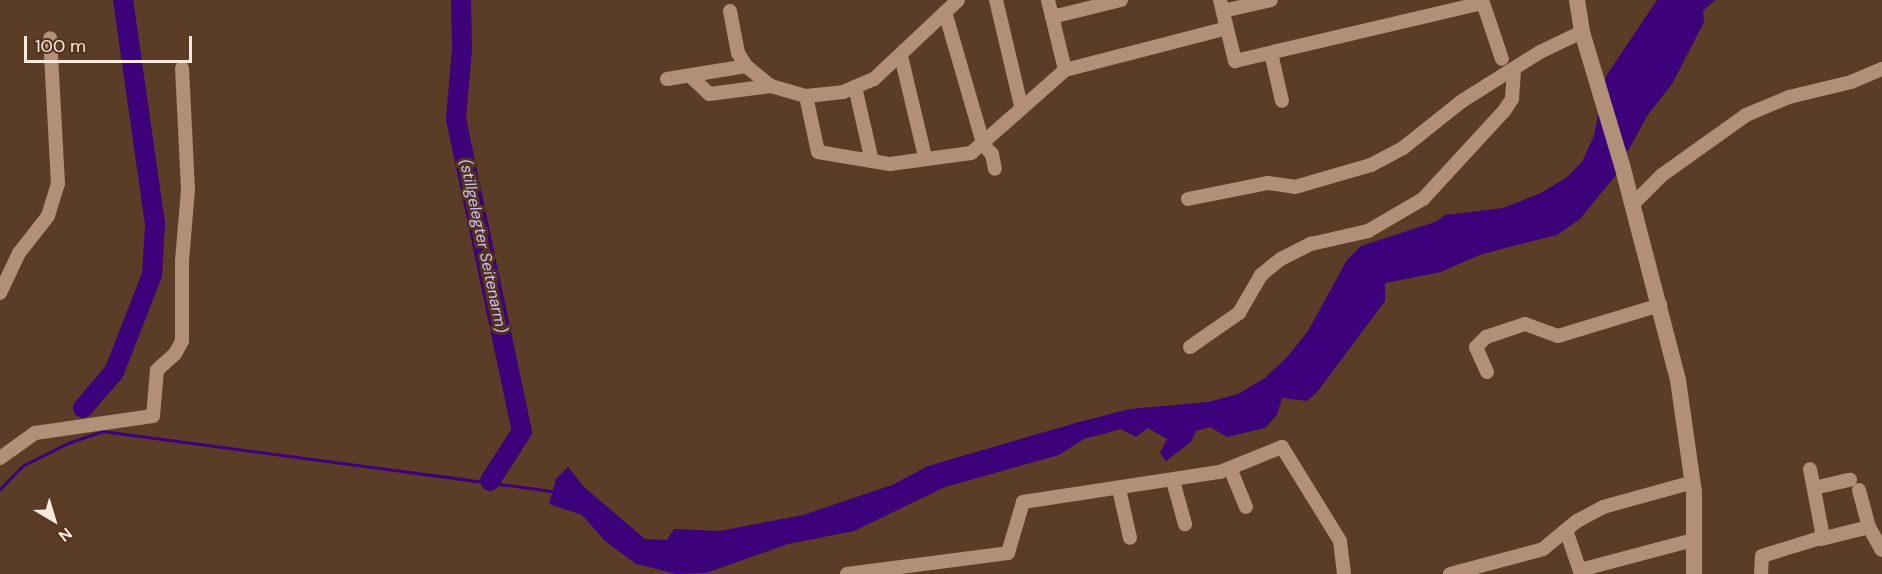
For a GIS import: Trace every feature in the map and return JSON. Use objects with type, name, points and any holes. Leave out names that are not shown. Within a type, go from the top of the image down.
[{"type":"street","points":[[730,11],[738,53],[746,66],[771,86],[806,96],[855,87],[874,79],[958,0]]},
{"type":"street","points":[[996,0],[1021,106]]},
{"type":"street","points":[[1048,0],[1065,70]]},
{"type":"street","points":[[1052,17],[1121,0]]},
{"type":"street","points":[[1271,0],[1221,5],[1235,61],[1482,2],[1502,59]]},
{"type":"street","points":[[1577,0],[1582,32],[1622,165],[1678,380],[1693,482],[1694,574]]},
{"type":"street","points":[[945,12],[984,146],[992,154],[995,169]]},
{"type":"street","points":[[806,96],[818,152],[890,164],[926,157],[971,153],[984,146],[996,128],[1065,70],[1227,28]]},
{"type":"street","points":[[1188,198],[1268,183],[1294,187],[1371,165],[1403,148],[1462,101],[1582,32]]},
{"type":"street","points":[[0,293],[6,263],[48,216],[58,184],[50,38]]},
{"type":"street","points":[[1271,53],[1282,100]]},
{"type":"street","points":[[901,56],[926,157]]},
{"type":"street","points":[[667,80],[746,66]]},
{"type":"street","points":[[0,458],[35,433],[153,416],[157,370],[175,354],[182,340],[182,261],[188,190],[182,68]]},
{"type":"street","points":[[1632,205],[1662,175],[1746,115],[1789,98],[1851,82],[1882,69]]},
{"type":"street","points":[[1190,347],[1239,313],[1261,275],[1281,259],[1311,244],[1368,231],[1423,199],[1504,111],[1512,99],[1514,70]]},
{"type":"street","points":[[690,76],[709,94],[771,86]]},
{"type":"street","points":[[855,87],[872,161]]},
{"type":"street","points":[[1487,372],[1476,347],[1486,337],[1525,324],[1558,336],[1660,305]]},
{"type":"street","points":[[847,574],[945,568],[1008,553],[1023,502],[1173,481],[1230,468],[1282,447],[1340,541],[1344,574]]},
{"type":"street","points":[[1230,468],[1246,507]]},
{"type":"street","points":[[1810,469],[1823,531],[1821,540]]},
{"type":"street","points":[[1173,481],[1185,524]]},
{"type":"street","points":[[1450,574],[1543,549],[1566,530],[1603,507],[1693,482]]},
{"type":"street","points":[[1814,488],[1855,485],[1869,527],[1882,550]]},
{"type":"street","points":[[1119,489],[1130,538]]},
{"type":"street","points":[[1761,574],[1762,556],[1869,527]]},
{"type":"street","points":[[1566,530],[1581,572],[1693,540]]},
{"type":"shaded area","points":[[1657,0],[1715,0],[1703,11],[1704,22],[1672,84],[1647,116],[1628,151],[1621,152],[1616,175],[1580,219],[1557,235],[1482,254],[1441,272],[1385,283],[1385,301],[1318,391],[1307,401],[1282,398],[1277,415],[1265,428],[1227,437],[1210,427],[1196,431],[1191,442],[1166,461],[1160,453],[1167,439],[1148,428],[1136,437],[1121,429],[1084,439],[1059,455],[945,487],[854,531],[788,544],[706,573],[677,574],[636,564],[606,542],[582,515],[549,504],[556,479],[568,467],[584,487],[645,539],[667,540],[674,529],[719,531],[803,515],[892,485],[928,466],[1079,422],[1130,409],[1208,402],[1238,394],[1265,378],[1288,356],[1308,331],[1347,260],[1361,246],[1435,222],[1445,215],[1503,208],[1541,193],[1567,177],[1582,162],[1594,136],[1606,76]]},
{"type":"waterway","name":"(stillgelegter Seitenarm)","points":[[83,408],[114,372],[152,275],[155,224],[123,0]]},
{"type":"waterway","name":"(stillgelegter Seitenarm)","points":[[461,0],[462,49],[456,119],[522,431],[490,481]]},
{"type":"waterway","points":[[0,489],[22,466],[68,443],[102,431],[553,491]]}]
